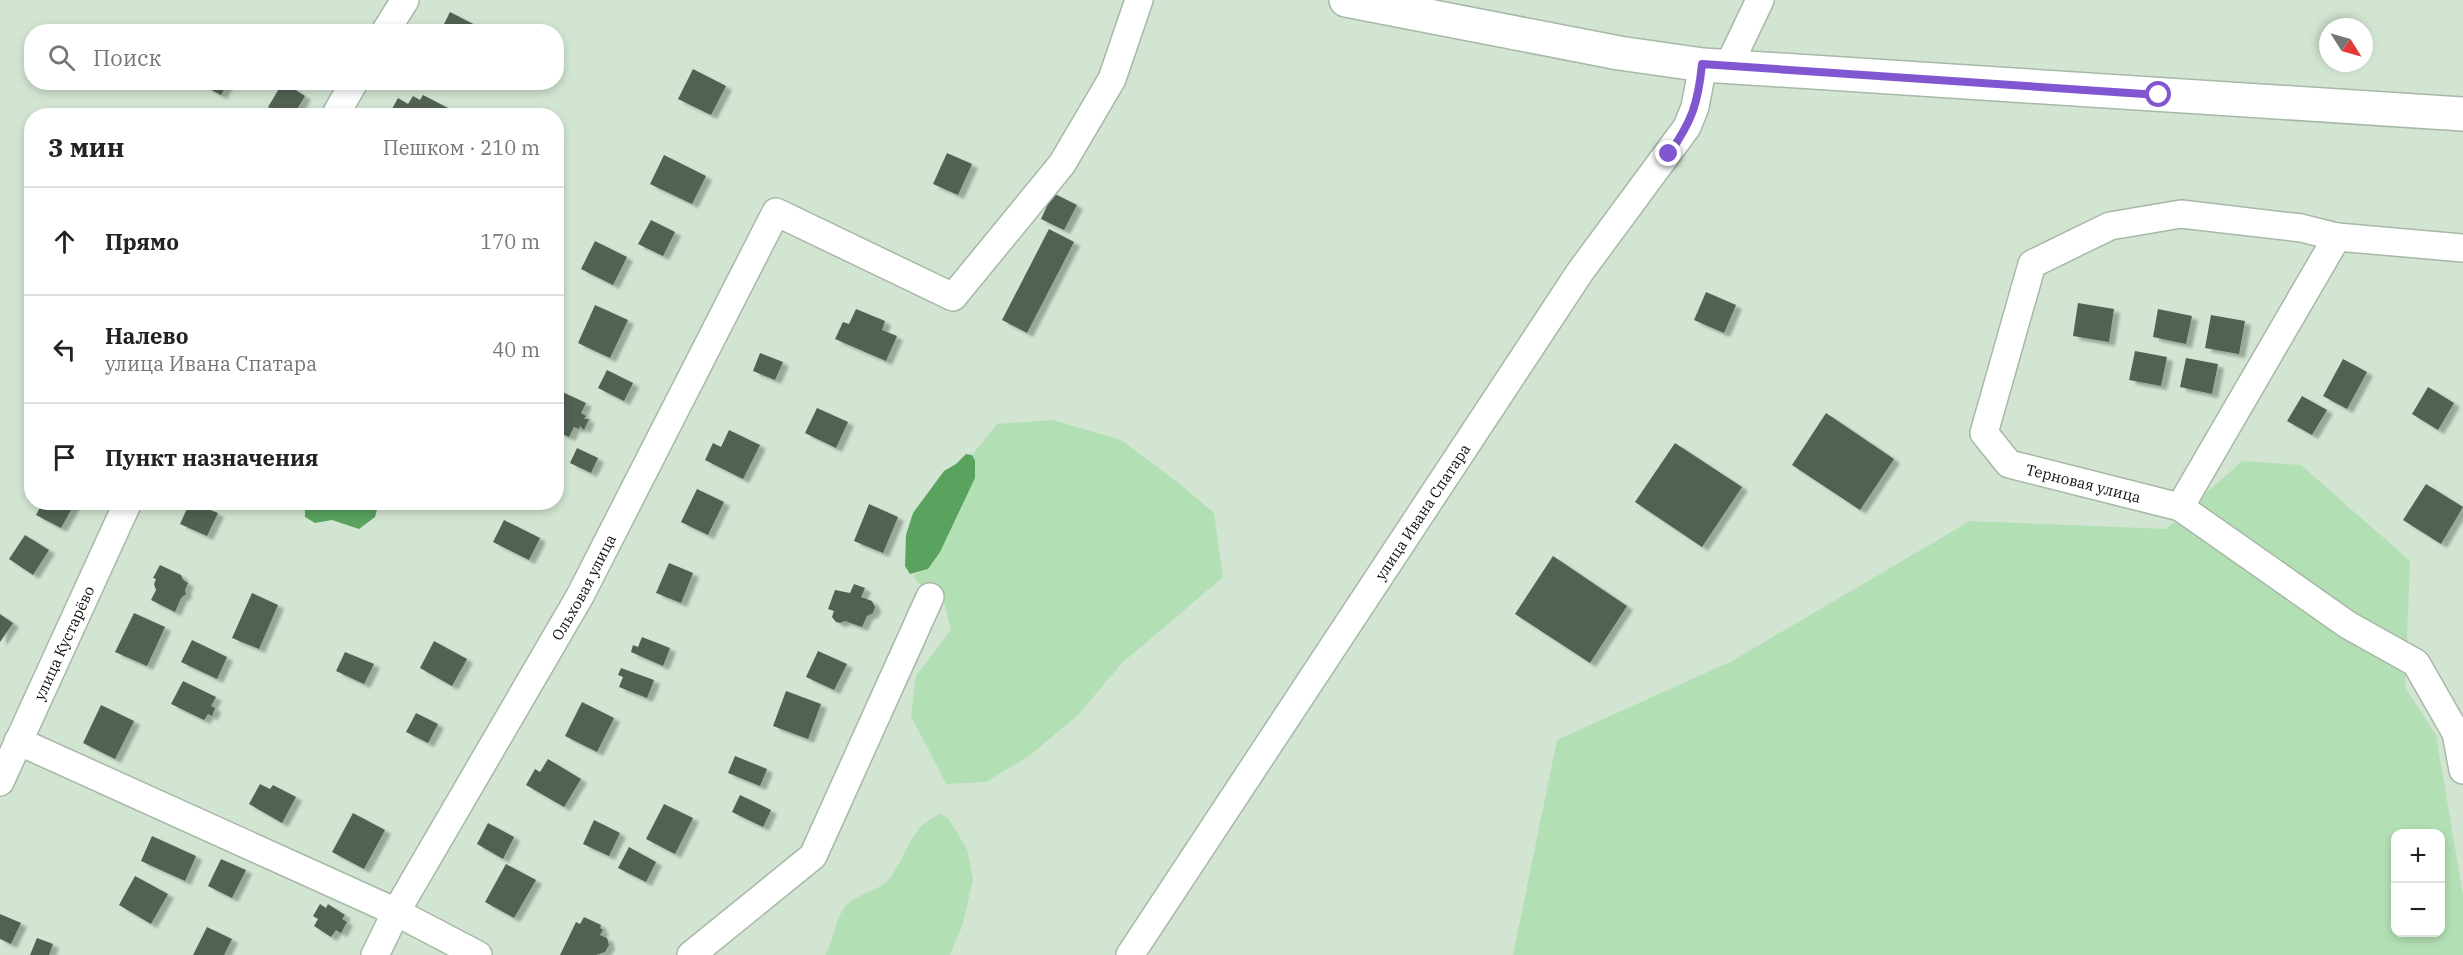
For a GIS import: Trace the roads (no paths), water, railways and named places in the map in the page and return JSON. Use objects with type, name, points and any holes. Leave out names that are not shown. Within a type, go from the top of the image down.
[{"type":"main road","points":[[1346,0],[1389,4],[1619,52],[1715,66],[2463,114]]},
{"type":"street","points":[[390,24],[405,0]]},
{"type":"street","name":"Ольховая улица","points":[[375,955],[396,912],[580,596],[776,212],[954,297],[1062,164],[1112,80],[1139,0]]},
{"type":"street","name":"улица Ивана Спатара","points":[[1130,955],[1580,272],[1687,128],[1715,66],[1760,0]]},
{"type":"street","points":[[339,108],[350,90]]},
{"type":"street","name":"Терновая улица","points":[[2337,237],[2301,228],[2181,214],[2110,226],[2032,264],[1984,433],[2009,464],[2180,507],[2348,625],[2415,663],[2456,733],[2463,770]]},
{"type":"street","points":[[2180,507],[2337,237],[2463,248]]},
{"type":"street","name":"улица Кустарёво","points":[[0,782],[124,510]]},
{"type":"street","points":[[691,955],[813,856],[930,597]]},
{"type":"street","points":[[18,741],[396,912],[478,955]]}]
